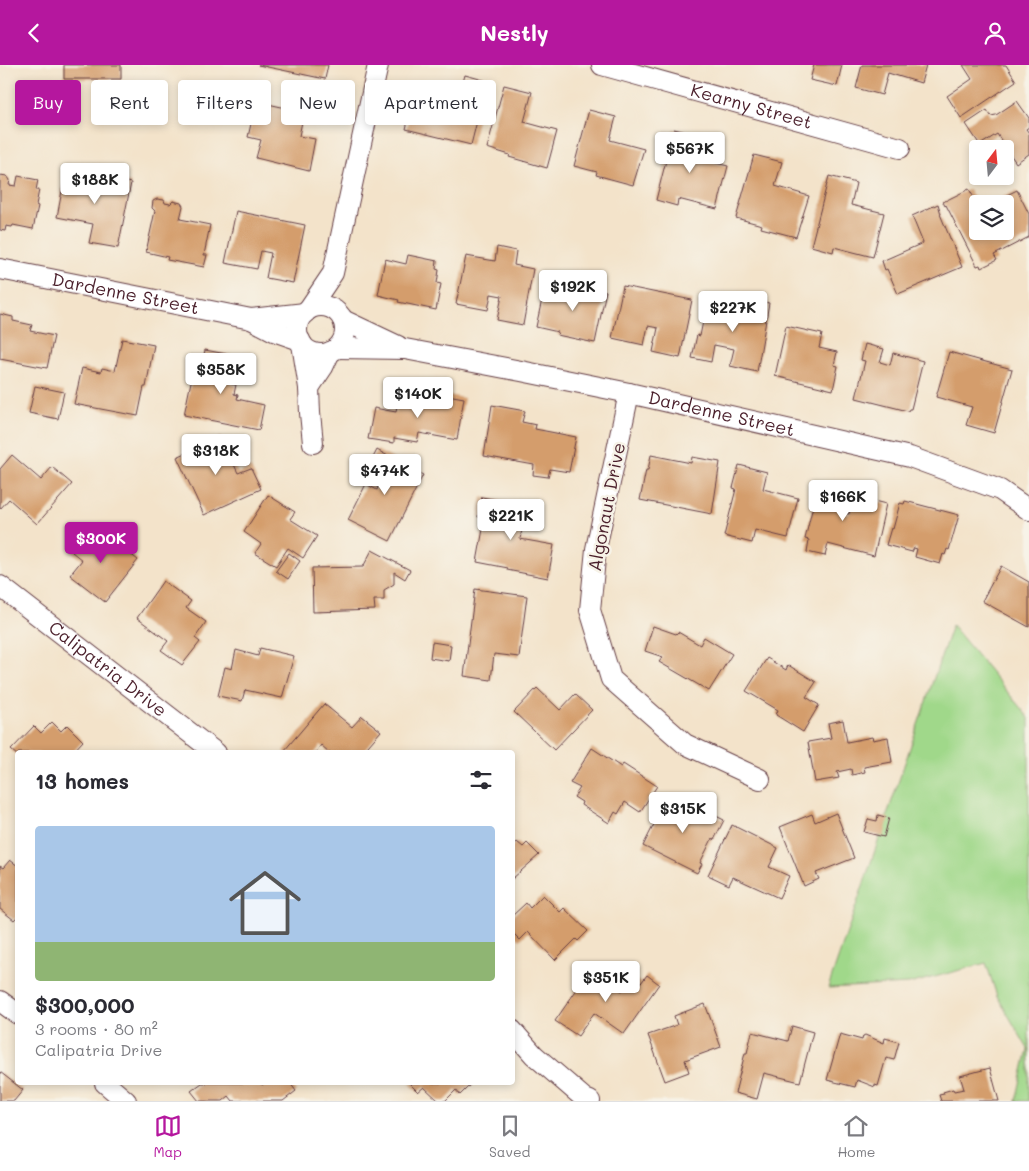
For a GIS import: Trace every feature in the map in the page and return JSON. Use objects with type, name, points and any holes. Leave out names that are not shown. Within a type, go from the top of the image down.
[{"type":"street","points":[[313,443],[310,389],[298,329],[299,322],[333,273],[378,65]]},
{"type":"street","name":"Kearny Street","points":[[602,65],[900,148]]},
{"type":"street","name":"Dardenne Street","points":[[0,269],[251,319],[301,342]]},
{"type":"street","points":[[310,389],[345,334],[333,273]]},
{"type":"street","points":[[306,311],[322,306],[330,307],[342,318]]},
{"type":"street","name":"Dardenne Street","points":[[251,319],[306,311]]},
{"type":"street","name":"Dardenne Street","points":[[342,318],[358,329],[404,349]]},
{"type":"street","points":[[301,342],[314,352],[322,353],[334,350]]},
{"type":"street","name":"Dardenne Street","points":[[334,350],[404,349],[629,393],[910,457],[1000,490],[1029,510]]},
{"type":"street","name":"Algonaut Drive","points":[[629,393],[596,549],[590,609],[611,679],[685,744],[760,779]]},
{"type":"street","name":"Calipatria Drive","points":[[0,586],[212,750]]},
{"type":"street","points":[[0,1001],[15,1013]]},
{"type":"street","points":[[515,1033],[534,1055],[585,1099],[590,1101]]},
{"type":"street","points":[[107,1085],[126,1101]]},
{"type":"green space","points":[[952,625],[1029,718],[1029,1101],[1016,1101],[1028,1049],[997,996],[986,963],[909,984],[828,988]]},
{"type":"building","points":[[64,65],[121,65],[121,79],[64,79]]},
{"type":"building","points":[[258,65],[328,65],[325,79]]},
{"type":"building","points":[[814,65],[842,65],[837,86],[810,80]]},
{"type":"building","points":[[862,65],[926,65],[921,83],[888,73],[882,95],[856,88]]},
{"type":"building","points":[[963,65],[1006,65],[1016,81],[961,118],[947,96],[972,79]]},
{"type":"building","points":[[465,75],[484,80],[464,80]]},
{"type":"building","points":[[504,85],[532,92],[524,122],[557,131],[547,168],[509,157],[510,155],[487,148],[493,125],[496,125],[496,115]]},
{"type":"building","points":[[1017,101],[1029,118],[1029,127],[1026,129],[1029,133],[1029,154],[1016,163],[1014,160],[1014,140],[1001,140],[997,134],[988,140],[977,140],[966,124],[987,110],[991,116],[996,115]]},
{"type":"building","points":[[271,105],[281,107],[281,125],[301,125],[299,136],[315,139],[309,171],[256,158],[261,140],[248,137],[251,125],[271,125]]},
{"type":"building","points":[[589,110],[616,117],[610,140],[644,149],[633,185],[596,175],[597,172],[574,166]]},
{"type":"building","points":[[407,125],[476,125],[471,145],[406,129]]},
{"type":"building","points":[[674,129],[702,136],[696,158],[728,166],[717,209],[678,199],[677,206],[656,200]]},
{"type":"building","points":[[754,155],[782,162],[775,186],[809,196],[796,237],[761,228],[762,225],[736,218]]},
{"type":"building","points":[[73,167],[91,171],[90,175],[131,183],[118,248],[89,243],[93,224],[57,217],[66,170],[72,172]]},
{"type":"building","points":[[0,175],[7,176],[10,180],[9,185],[16,186],[18,176],[38,180],[36,190],[39,190],[36,205],[38,206],[33,229],[13,225],[12,227],[6,226],[5,231],[0,230]]},
{"type":"building","points":[[829,176],[856,183],[851,205],[884,213],[873,257],[834,247],[833,252],[811,246]]},
{"type":"building","points":[[969,189],[972,195],[969,195],[969,240],[1014,240],[1014,195],[1007,195],[1017,190],[1029,214],[1029,237],[994,255],[997,260],[981,268],[980,265],[977,266],[943,202]]},
{"type":"building","points":[[157,199],[164,200],[165,203],[170,204],[173,201],[181,203],[183,206],[180,219],[210,225],[204,255],[207,255],[204,267],[167,260],[168,257],[146,252],[155,211],[152,208],[153,201]]},
{"type":"building","points":[[938,204],[940,214],[962,267],[898,294],[882,261],[923,243],[912,216]]},
{"type":"building","points":[[236,211],[305,225],[293,283],[266,278],[271,253],[261,251],[257,269],[225,263]]},
{"type":"building","points":[[497,247],[516,251],[514,265],[533,269],[523,325],[497,320],[502,296],[491,294],[488,310],[456,304],[466,256],[495,261]]},
{"type":"building","points":[[408,255],[437,261],[436,269],[439,270],[437,283],[441,284],[436,310],[398,302],[399,300],[378,295],[385,259],[406,264]]},
{"type":"building","points":[[568,283],[606,291],[595,343],[557,335],[558,332],[536,327],[544,290],[566,294]]},
{"type":"building","points":[[623,286],[692,300],[680,358],[653,352],[658,328],[648,326],[644,345],[612,338]]},
{"type":"building","points":[[750,299],[769,303],[757,372],[730,366],[734,349],[714,345],[711,362],[692,358],[697,335],[700,336],[707,302],[748,311]]},
{"type":"building","points":[[0,314],[13,317],[13,321],[32,325],[30,331],[54,336],[47,368],[0,359]]},
{"type":"building","points":[[786,326],[822,334],[819,348],[837,352],[834,365],[838,366],[833,390],[775,376]]},
{"type":"building","points":[[122,339],[154,345],[138,416],[74,404],[82,368],[101,372],[102,368],[115,371]]},
{"type":"building","points":[[865,344],[884,349],[880,362],[890,365],[893,353],[923,361],[911,409],[908,411],[856,398],[865,361],[861,360]]},
{"type":"building","points":[[205,350],[237,356],[231,384],[236,385],[234,394],[238,395],[237,399],[264,405],[259,430],[184,415],[192,377],[199,378]]},
{"type":"building","points":[[949,352],[1012,369],[994,433],[966,425],[972,407],[936,397]]},
{"type":"building","points":[[35,386],[64,392],[58,419],[29,413]]},
{"type":"building","points":[[442,394],[464,398],[457,440],[419,433],[417,442],[394,438],[394,443],[368,439],[374,408],[396,412],[398,397],[422,401],[423,396],[442,399]]},
{"type":"building","points":[[492,405],[525,411],[522,422],[536,425],[535,429],[576,437],[569,472],[550,469],[548,477],[533,475],[534,465],[484,456]]},
{"type":"building","points":[[221,437],[238,473],[251,468],[261,489],[204,515],[177,457]]},
{"type":"building","points":[[377,450],[423,475],[390,541],[348,520],[366,484],[377,490],[378,487],[362,479]]},
{"type":"building","points":[[12,455],[41,480],[52,467],[72,484],[37,524],[9,499],[0,509],[0,469]]},
{"type":"building","points":[[651,455],[691,463],[692,457],[720,462],[712,514],[640,500]]},
{"type":"building","points":[[739,465],[767,472],[763,489],[798,498],[788,538],[755,530],[752,543],[724,536],[736,489],[733,488]]},
{"type":"building","points":[[819,481],[846,488],[840,512],[849,514],[854,496],[886,504],[874,556],[828,544],[825,556],[807,552],[809,540],[805,539]]},
{"type":"building","points":[[268,495],[295,512],[290,519],[317,536],[303,558],[288,548],[276,566],[255,553],[261,544],[244,532]]},
{"type":"building","points":[[482,497],[524,505],[520,524],[523,525],[520,539],[554,545],[548,578],[477,562],[485,518],[478,517]]},
{"type":"building","points":[[905,501],[959,515],[949,550],[947,549],[945,555],[943,554],[940,564],[915,557],[917,549],[914,548],[912,552],[886,545],[891,528],[893,529],[900,503],[904,504]]},
{"type":"building","points":[[93,525],[138,560],[105,602],[70,575],[82,560],[72,552]]},
{"type":"building","points":[[372,550],[410,570],[405,579],[394,572],[394,584],[384,590],[384,600],[374,600],[375,610],[313,612],[312,568],[363,567]]},
{"type":"building","points":[[289,553],[300,561],[288,579],[276,571]]},
{"type":"building","points":[[1001,566],[1029,582],[1029,627],[982,601]]},
{"type":"building","points":[[163,581],[191,601],[186,608],[206,622],[195,638],[200,642],[182,665],[161,650],[168,641],[137,618]]},
{"type":"building","points":[[475,589],[527,596],[519,657],[494,654],[491,680],[464,676]]},
{"type":"building","points":[[653,626],[676,634],[678,632],[700,645],[704,637],[732,654],[709,691],[659,662],[663,657],[645,651]]},
{"type":"building","points":[[432,642],[451,645],[449,661],[430,658]]},
{"type":"building","points":[[260,648],[294,656],[282,698],[245,690],[242,701],[218,696],[225,667],[232,669],[236,650],[258,656]]},
{"type":"building","points":[[767,658],[786,670],[788,665],[816,682],[806,697],[819,705],[803,732],[776,715],[778,710],[746,691]]},
{"type":"building","points":[[537,688],[560,710],[575,694],[592,710],[554,750],[514,712]]},
{"type":"building","points":[[324,704],[352,727],[362,716],[381,731],[365,750],[327,750],[321,745],[317,750],[285,750]]},
{"type":"building","points":[[843,720],[847,742],[872,737],[873,740],[888,737],[892,762],[864,767],[865,772],[852,775],[851,769],[837,772],[839,778],[815,782],[808,742],[831,738],[828,723]]},
{"type":"building","points":[[52,722],[61,731],[67,725],[83,741],[75,750],[15,750],[15,753],[11,750],[34,726],[41,733]]},
{"type":"building","points":[[592,748],[621,767],[623,764],[657,786],[640,812],[625,802],[618,814],[615,812],[609,823],[581,805],[582,802],[574,797],[580,788],[570,783]]},
{"type":"building","points":[[668,797],[690,808],[692,804],[724,820],[714,840],[712,839],[697,873],[643,846]]},
{"type":"building","points":[[836,813],[854,858],[816,873],[819,879],[804,886],[780,827],[812,814],[815,822]]},
{"type":"building","points":[[878,815],[889,818],[884,837],[864,832],[868,819],[877,821]]},
{"type":"building","points":[[732,825],[778,848],[769,867],[789,876],[779,898],[733,877],[729,885],[708,875]]},
{"type":"building","points":[[517,842],[523,847],[527,843],[539,855],[515,876],[515,844]]},
{"type":"building","points":[[10,860],[15,864],[14,920],[0,909],[0,866],[3,868]]},
{"type":"building","points":[[543,895],[560,912],[564,908],[588,931],[578,941],[576,939],[555,960],[528,932],[520,940],[515,935],[515,913],[526,903],[530,908]]},
{"type":"building","points":[[591,969],[622,991],[632,977],[641,983],[647,975],[659,984],[624,1034],[594,1013],[578,1036],[555,1021]]},
{"type":"building","points":[[705,1004],[721,1047],[685,1060],[689,1072],[665,1081],[648,1035],[677,1025],[674,1016]]},
{"type":"building","points":[[792,1026],[813,1032],[800,1082],[764,1073],[757,1099],[735,1093],[752,1032],[788,1041]]},
{"type":"building","points":[[840,1034],[862,1040],[865,1035],[884,1043],[885,1038],[899,1042],[894,1060],[886,1058],[878,1086],[875,1085],[875,1087],[857,1080],[855,1087],[827,1080]]},
{"type":"building","points":[[990,1068],[999,1101],[941,1101],[939,1095],[944,1094],[943,1092],[953,1089],[954,1091],[964,1089],[960,1076]]},
{"type":"building","points":[[0,1072],[23,1090],[14,1101],[0,1101]]},
{"type":"building","points":[[199,1085],[292,1085],[296,1091],[283,1101],[233,1101],[229,1096],[223,1101],[199,1101],[191,1091]]},
{"type":"building","points":[[411,1085],[470,1085],[460,1095],[456,1090],[445,1101],[439,1101],[424,1087],[418,1092]]}]
